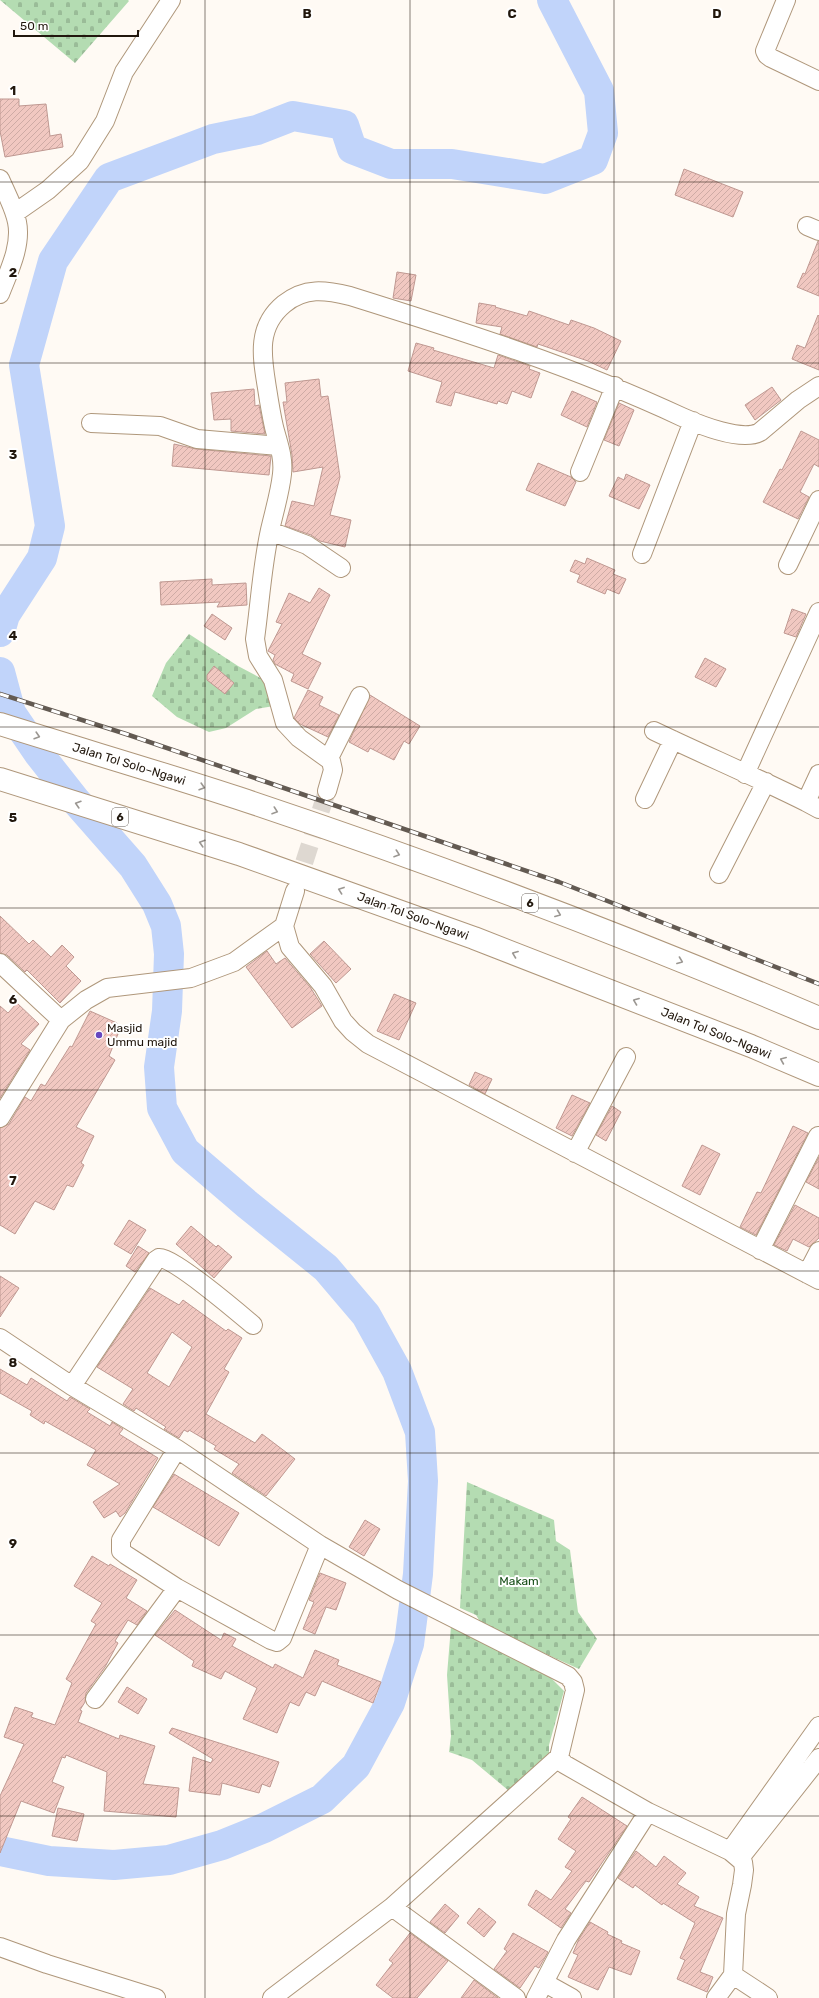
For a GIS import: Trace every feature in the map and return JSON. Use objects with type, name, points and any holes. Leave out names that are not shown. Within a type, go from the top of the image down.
[{"type":"highway","name":"Jalan Tol Solo–Ngawi","points":[[0,724],[238,798],[477,882],[760,993],[819,1018]]},
{"type":"highway","name":"Jalan Tol Solo–Ngawi","points":[[0,779],[239,854],[474,938],[751,1046],[819,1075]]},
{"type":"street","points":[[15,213],[48,190],[80,161],[105,121],[124,72],[171,0]]},
{"type":"street","points":[[786,0],[765,51],[771,58],[819,81]]},
{"type":"street","points":[[0,294],[6,258],[18,240],[15,213],[2,190]]},
{"type":"street","points":[[328,790],[333,770],[329,758],[299,738],[285,723],[273,680],[258,656],[255,639],[270,531],[282,474],[282,458],[274,427],[262,355],[262,343],[268,324],[278,309],[290,299],[303,293],[325,290],[350,296],[615,386],[692,421],[719,430],[753,436],[798,400],[819,386]]},
{"type":"street","points":[[580,472],[615,386]]},
{"type":"street","points":[[642,554],[692,421]]},
{"type":"street","points":[[91,423],[160,426],[198,439],[279,446]]},
{"type":"street","points":[[788,565],[819,500]]},
{"type":"street","points":[[270,531],[307,545],[341,568]]},
{"type":"street","points":[[745,774],[819,612]]},
{"type":"street","points":[[329,758],[360,696]]},
{"type":"street","points":[[654,731],[745,774],[766,782],[813,806],[819,774]]},
{"type":"street","points":[[645,799],[673,740]]},
{"type":"street","points":[[719,874],[766,782]]},
{"type":"street","points":[[295,891],[284,926],[290,947],[323,986],[343,1021],[353,1032],[368,1044],[813,1277],[819,1251]]},
{"type":"street","points":[[0,1118],[61,1020],[86,1000],[107,988],[192,978],[234,962],[284,926]]},
{"type":"street","points":[[0,963],[61,1020]]},
{"type":"street","points":[[575,1153],[626,1057]]},
{"type":"street","points":[[760,1250],[818,1136]]},
{"type":"street","points":[[72,1386],[159,1258],[170,1261],[214,1293],[253,1325]]},
{"type":"street","points":[[0,1338],[72,1386],[177,1449],[320,1545],[398,1590],[563,1673],[571,1679],[575,1690],[559,1757],[392,1907],[272,1998]]},
{"type":"street","points":[[177,1449],[121,1540],[120,1546],[126,1555],[177,1588],[270,1640],[277,1642],[282,1638],[320,1545]]},
{"type":"street","points":[[95,1699],[177,1588]]},
{"type":"street","points":[[735,1854],[819,1726]]},
{"type":"street","points":[[559,1757],[564,1764],[648,1812],[735,1854],[743,1862],[744,1870],[736,1914],[733,1975],[716,1998]]},
{"type":"street","points":[[735,1854],[819,1758]]},
{"type":"street","points":[[572,1998],[540,1991],[566,1940],[648,1812]]},
{"type":"street","points":[[392,1907],[516,1998]]},
{"type":"street","points":[[0,1947],[54,1967],[156,1998]]},
{"type":"street","points":[[733,1975],[768,1998]]},
{"type":"green space","points":[[0,0],[128,0],[129,1],[75,63]]},
{"type":"green space","points":[[189,634],[238,666],[268,682],[274,706],[256,709],[226,728],[209,732],[177,717],[152,696],[166,663]]},
{"type":"green space","name":"Makam","points":[[467,1482],[554,1520],[556,1541],[570,1550],[578,1612],[597,1639],[579,1669],[482,1625],[476,1615],[460,1608]]},
{"type":"green space","points":[[451,1626],[548,1675],[564,1691],[549,1745],[549,1755],[509,1791],[472,1760],[449,1752],[451,1736],[447,1675]]},
{"type":"building","points":[[0,99],[19,99],[19,106],[46,104],[50,136],[61,134],[63,147],[5,157],[0,131]]},
{"type":"building","points":[[684,169],[743,192],[733,217],[675,195]]},
{"type":"building","points":[[818,241],[819,296],[797,287],[803,273],[805,274]]},
{"type":"building","points":[[397,272],[416,275],[411,301],[393,298]]},
{"type":"building","points":[[479,303],[496,306],[495,307],[527,316],[529,311],[569,325],[571,320],[594,328],[621,341],[607,370],[588,361],[538,344],[537,347],[500,334],[502,327],[476,323]]},
{"type":"building","points":[[818,315],[819,370],[792,359],[797,345],[805,348]]},
{"type":"building","points":[[416,343],[434,348],[433,350],[494,368],[498,355],[530,366],[529,369],[540,373],[531,398],[512,391],[507,404],[498,401],[497,404],[455,392],[451,406],[436,402],[442,382],[408,371]]},
{"type":"building","points":[[319,379],[321,397],[328,396],[340,477],[330,515],[351,520],[345,547],[320,541],[311,535],[285,526],[292,501],[314,506],[323,467],[293,472],[292,455],[283,402],[287,402],[285,383]]},
{"type":"building","points":[[772,387],[781,400],[755,420],[745,405]]},
{"type":"building","points":[[254,389],[255,406],[259,405],[265,434],[231,431],[231,419],[214,420],[211,393]]},
{"type":"building","points":[[572,391],[597,402],[587,427],[561,415]]},
{"type":"building","points":[[619,403],[634,410],[619,446],[604,440]]},
{"type":"building","points":[[801,431],[819,440],[819,467],[814,464],[800,492],[809,497],[798,519],[763,502],[780,469],[782,470]]},
{"type":"building","points":[[174,444],[196,449],[271,456],[269,475],[172,466]]},
{"type":"building","points":[[538,463],[571,477],[576,482],[565,506],[526,490]]},
{"type":"building","points":[[626,474],[650,485],[639,509],[609,496],[618,477],[624,480]]},
{"type":"building","points":[[587,558],[615,570],[613,574],[626,579],[619,594],[607,589],[605,594],[577,582],[580,575],[570,571],[575,560],[585,564]]},
{"type":"building","points":[[212,579],[212,585],[246,583],[247,605],[217,607],[220,602],[161,605],[160,582]]},
{"type":"building","points":[[319,588],[330,595],[302,654],[321,663],[308,689],[291,681],[294,674],[275,664],[273,660],[275,655],[268,651],[282,624],[276,622],[289,593],[310,603]]},
{"type":"building","points":[[792,609],[806,614],[796,637],[784,633]]},
{"type":"building","points":[[212,614],[232,628],[225,640],[204,626]]},
{"type":"building","points":[[705,658],[726,669],[716,687],[695,677]]},
{"type":"building","points":[[214,666],[234,683],[225,694],[207,680],[207,675]]},
{"type":"building","points":[[308,690],[323,697],[319,705],[339,715],[328,737],[300,724],[294,718]]},
{"type":"building","points":[[370,695],[420,726],[409,744],[404,741],[394,760],[370,748],[368,752],[349,742]]},
{"type":"building","points":[[0,916],[29,944],[33,940],[51,957],[62,945],[74,957],[66,966],[81,981],[60,1003],[27,970],[25,972],[7,955],[0,953]]},
{"type":"building","points":[[324,941],[351,969],[336,983],[310,954]]},
{"type":"building","points":[[267,951],[276,964],[285,958],[310,987],[322,1006],[292,1028],[246,967]]},
{"type":"building","points":[[394,994],[416,1003],[399,1040],[377,1031]]},
{"type":"building","points":[[17,1003],[39,1024],[21,1044],[30,1050],[0,1098],[0,1006],[8,1013]]},
{"type":"building","points":[[90,1011],[117,1023],[113,1031],[118,1034],[109,1056],[115,1060],[76,1127],[94,1136],[81,1163],[84,1165],[73,1187],[67,1185],[54,1210],[35,1201],[15,1234],[0,1225],[0,1128],[9,1124],[25,1097],[31,1101],[41,1084],[45,1086],[70,1046],[72,1047]]},
{"type":"building","points":[[475,1072],[492,1079],[485,1094],[469,1085]]},
{"type":"building","points":[[572,1095],[590,1103],[572,1136],[556,1128]]},
{"type":"building","points":[[612,1106],[621,1112],[606,1141],[596,1135]]},
{"type":"building","points":[[793,1126],[808,1133],[756,1235],[740,1227],[757,1192],[761,1193]]},
{"type":"building","points":[[702,1145],[720,1154],[700,1195],[682,1186]]},
{"type":"building","points":[[819,1157],[819,1189],[806,1182]]},
{"type":"building","points":[[795,1205],[819,1218],[819,1238],[809,1247],[793,1239],[787,1251],[774,1245]]},
{"type":"building","points":[[129,1220],[146,1230],[131,1254],[114,1244]]},
{"type":"building","points":[[191,1226],[216,1247],[218,1245],[232,1257],[214,1278],[176,1244]]},
{"type":"building","points":[[138,1246],[149,1253],[135,1272],[126,1266]]},
{"type":"building","points":[[0,1276],[19,1288],[0,1317]]},
{"type":"building","points":[[150,1288],[179,1305],[183,1300],[226,1331],[228,1329],[242,1338],[224,1369],[229,1372],[206,1414],[255,1443],[262,1434],[295,1459],[266,1496],[232,1473],[239,1464],[214,1449],[216,1446],[189,1430],[188,1432],[184,1430],[179,1438],[164,1429],[166,1427],[136,1408],[134,1411],[123,1404],[133,1389],[97,1367]],"holes":[[[172,1332],[192,1347],[169,1387],[147,1373]]]},
{"type":"building","points":[[0,1369],[27,1385],[31,1378],[67,1401],[70,1397],[90,1409],[87,1412],[110,1426],[112,1422],[123,1429],[119,1434],[158,1458],[125,1513],[120,1517],[116,1511],[104,1518],[93,1502],[120,1484],[87,1465],[96,1450],[45,1421],[44,1424],[30,1415],[32,1411],[0,1393]]},
{"type":"building","points":[[174,1474],[239,1513],[219,1546],[153,1507]]},
{"type":"building","points":[[365,1520],[380,1529],[364,1556],[349,1547]]},
{"type":"building","points":[[92,1556],[109,1566],[110,1564],[137,1580],[126,1598],[147,1611],[137,1625],[128,1620],[115,1641],[118,1643],[105,1667],[86,1693],[85,1702],[80,1710],[82,1711],[78,1722],[119,1739],[120,1735],[155,1746],[143,1784],[179,1788],[176,1817],[104,1811],[107,1772],[66,1755],[65,1758],[62,1757],[52,1782],[64,1787],[54,1813],[21,1801],[0,1853],[0,1796],[24,1744],[4,1737],[15,1707],[33,1713],[31,1717],[55,1725],[72,1683],[66,1679],[96,1624],[91,1621],[102,1603],[74,1586]]},
{"type":"building","points":[[320,1573],[346,1583],[336,1610],[326,1607],[315,1634],[303,1629],[314,1602],[309,1600]]},
{"type":"building","points":[[175,1610],[221,1640],[224,1633],[236,1639],[232,1646],[273,1668],[275,1664],[303,1678],[315,1650],[339,1660],[337,1665],[381,1682],[373,1703],[322,1681],[315,1696],[306,1692],[299,1706],[290,1702],[277,1733],[243,1719],[257,1688],[225,1671],[221,1679],[192,1666],[194,1661],[155,1635]]},
{"type":"building","points":[[127,1687],[147,1699],[138,1714],[118,1702]]},
{"type":"building","points":[[172,1728],[279,1762],[270,1787],[262,1784],[259,1793],[222,1783],[220,1795],[189,1791],[193,1757],[211,1763],[213,1759],[169,1733]]},
{"type":"building","points":[[582,1797],[627,1826],[589,1882],[586,1881],[565,1909],[571,1913],[561,1928],[528,1905],[536,1890],[551,1900],[572,1871],[565,1867],[576,1851],[558,1839],[571,1819],[568,1817]]},
{"type":"building","points":[[58,1808],[84,1814],[77,1841],[52,1836]]},
{"type":"building","points":[[636,1851],[656,1867],[664,1856],[686,1873],[677,1884],[699,1897],[694,1906],[723,1918],[700,1972],[713,1977],[707,1992],[677,1979],[685,1960],[680,1958],[695,1923],[663,1903],[662,1905],[635,1885],[633,1888],[618,1878]]},
{"type":"building","points":[[445,1904],[459,1916],[445,1933],[430,1922]]},
{"type":"building","points":[[479,1908],[496,1922],[484,1937],[467,1923]]},
{"type":"building","points":[[590,1922],[608,1932],[607,1934],[622,1941],[621,1943],[640,1951],[631,1975],[609,1967],[598,1990],[568,1977],[578,1955],[573,1953],[579,1939]]},
{"type":"building","points":[[410,1933],[448,1961],[417,1998],[393,1998],[376,1985],[393,1963],[389,1960]]},
{"type":"building","points":[[513,1933],[548,1952],[539,1968],[535,1966],[520,1988],[494,1969],[507,1951],[504,1949]]},
{"type":"building","points":[[474,1980],[498,1998],[461,1998]]},
{"type":"waterway","points":[[0,632],[5,615],[42,558],[50,526],[24,365],[53,261],[109,178],[213,139],[257,130],[293,116],[344,125],[352,149],[391,164],[452,164],[545,179],[593,160],[603,133],[599,91],[552,0]]},
{"type":"waterway","points":[[0,672],[11,713],[39,754],[76,801],[133,866],[157,904],[166,926],[169,954],[167,1011],[159,1067],[162,1108],[185,1151],[248,1205],[326,1268],[366,1315],[397,1371],[420,1432],[423,1481],[418,1574],[409,1644],[390,1703],[356,1766],[322,1799],[264,1828],[222,1845],[169,1860],[114,1865],[49,1861],[0,1851]]},
{"type":"tunnel","points":[[296,888],[327,791]]},
{"type":"railway","points":[[0,694],[126,734],[559,882],[819,984]]},
{"type":"place","name":"Masjid Ummu majid","points":[[99,1035]]}]
